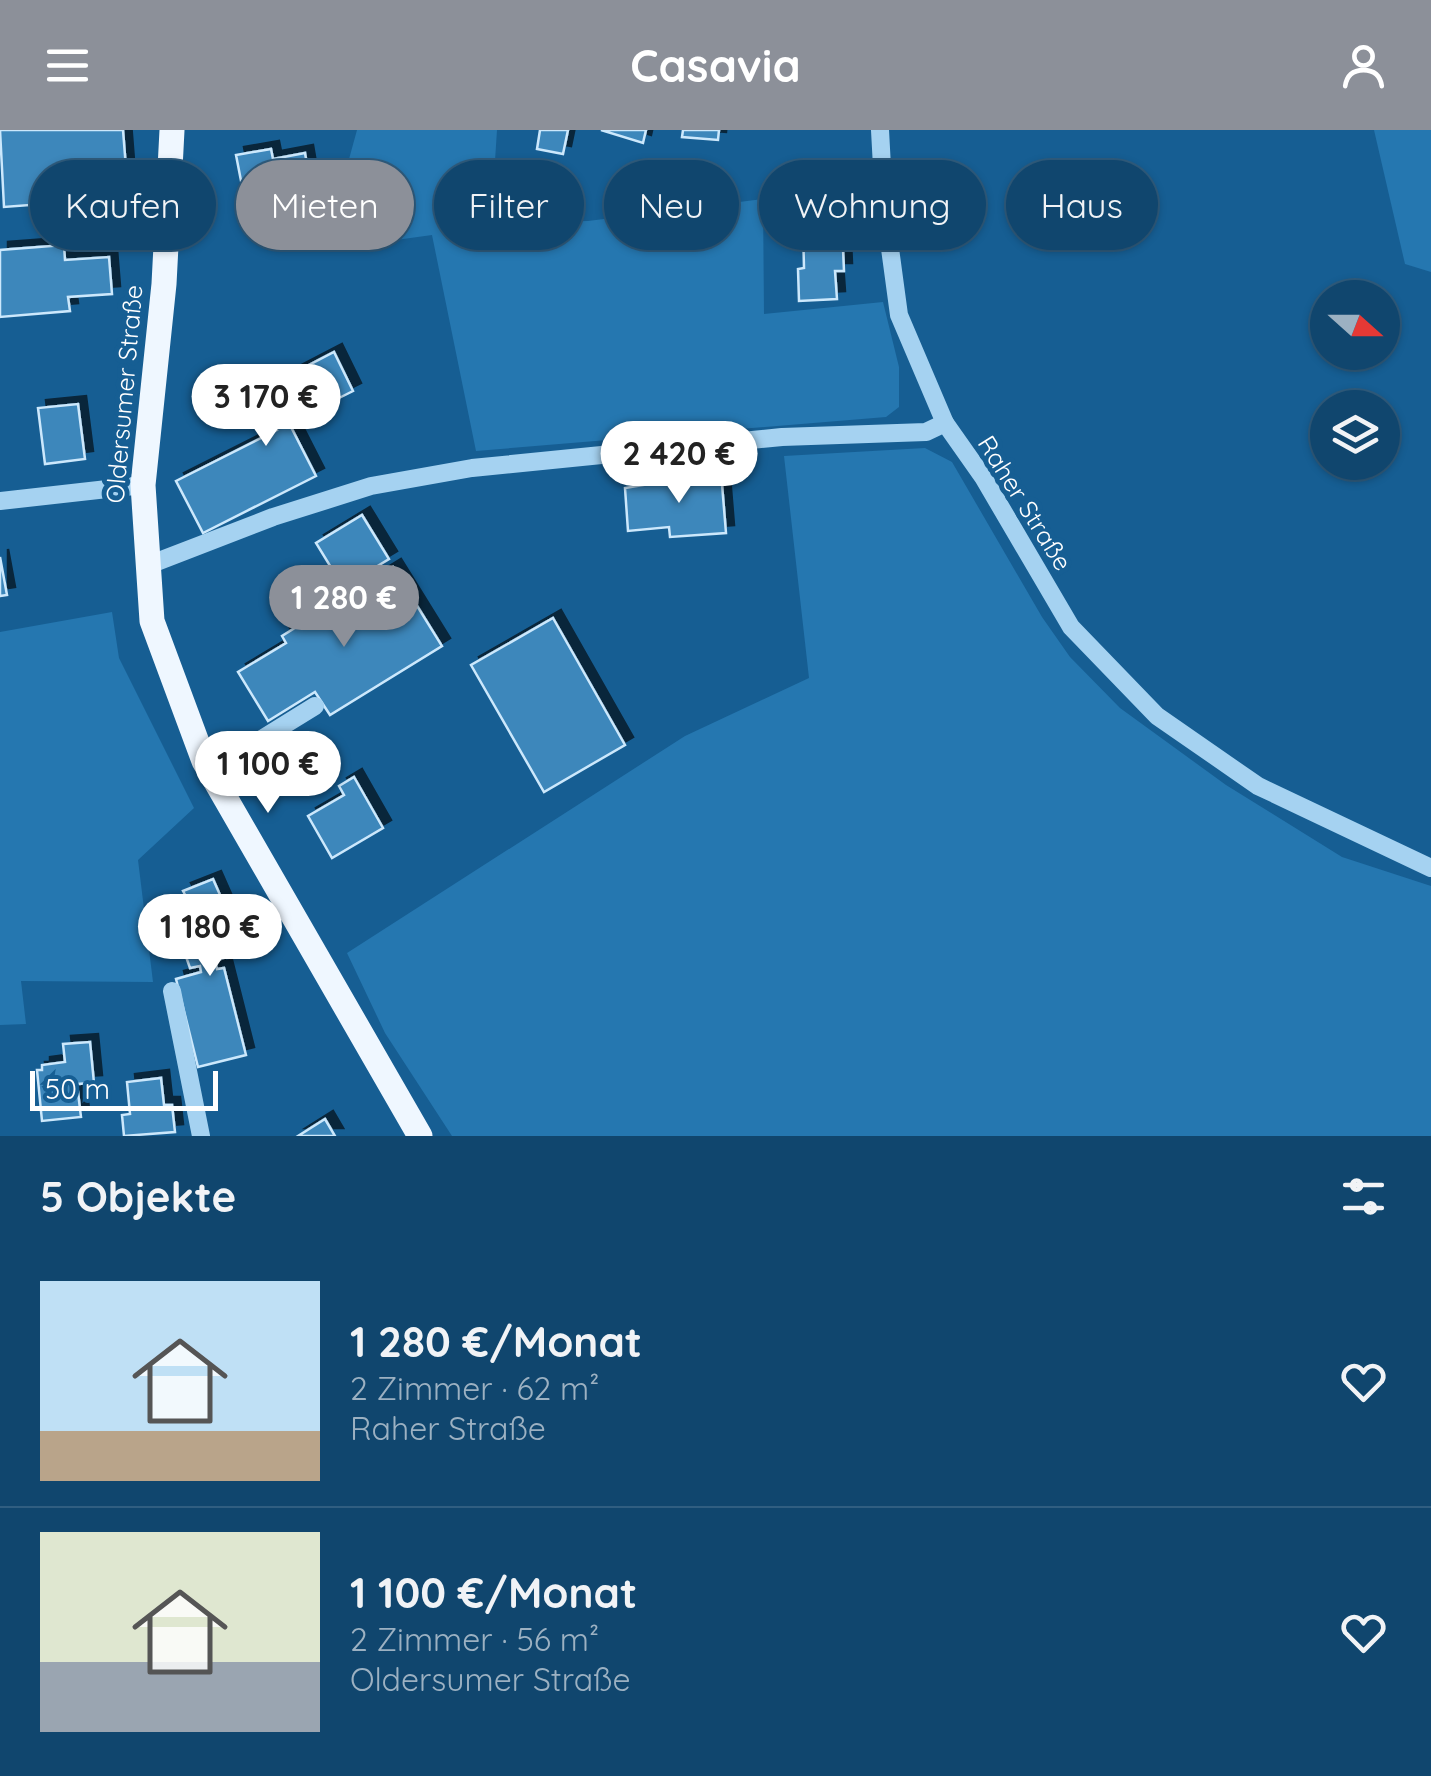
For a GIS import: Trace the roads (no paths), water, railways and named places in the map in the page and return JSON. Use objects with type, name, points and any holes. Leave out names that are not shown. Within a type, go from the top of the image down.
[{"type":"main road","name":"Oldersumer Straße","points":[[172,130],[164,284],[142,485],[146,566],[162,655],[210,771],[420,1136]]},
{"type":"street","points":[[880,130],[884,204],[899,315],[945,423]]},
{"type":"street","name":"Raher Straße","points":[[146,566],[273,517],[371,486],[472,468],[762,439],[926,432],[945,423],[983,477],[1071,628],[1157,716],[1258,786],[1431,868]]},
{"type":"street","points":[[0,501],[142,485]]},
{"type":"street","points":[[210,771],[315,706]]},
{"type":"street","points":[[172,991],[201,1136]]}]
